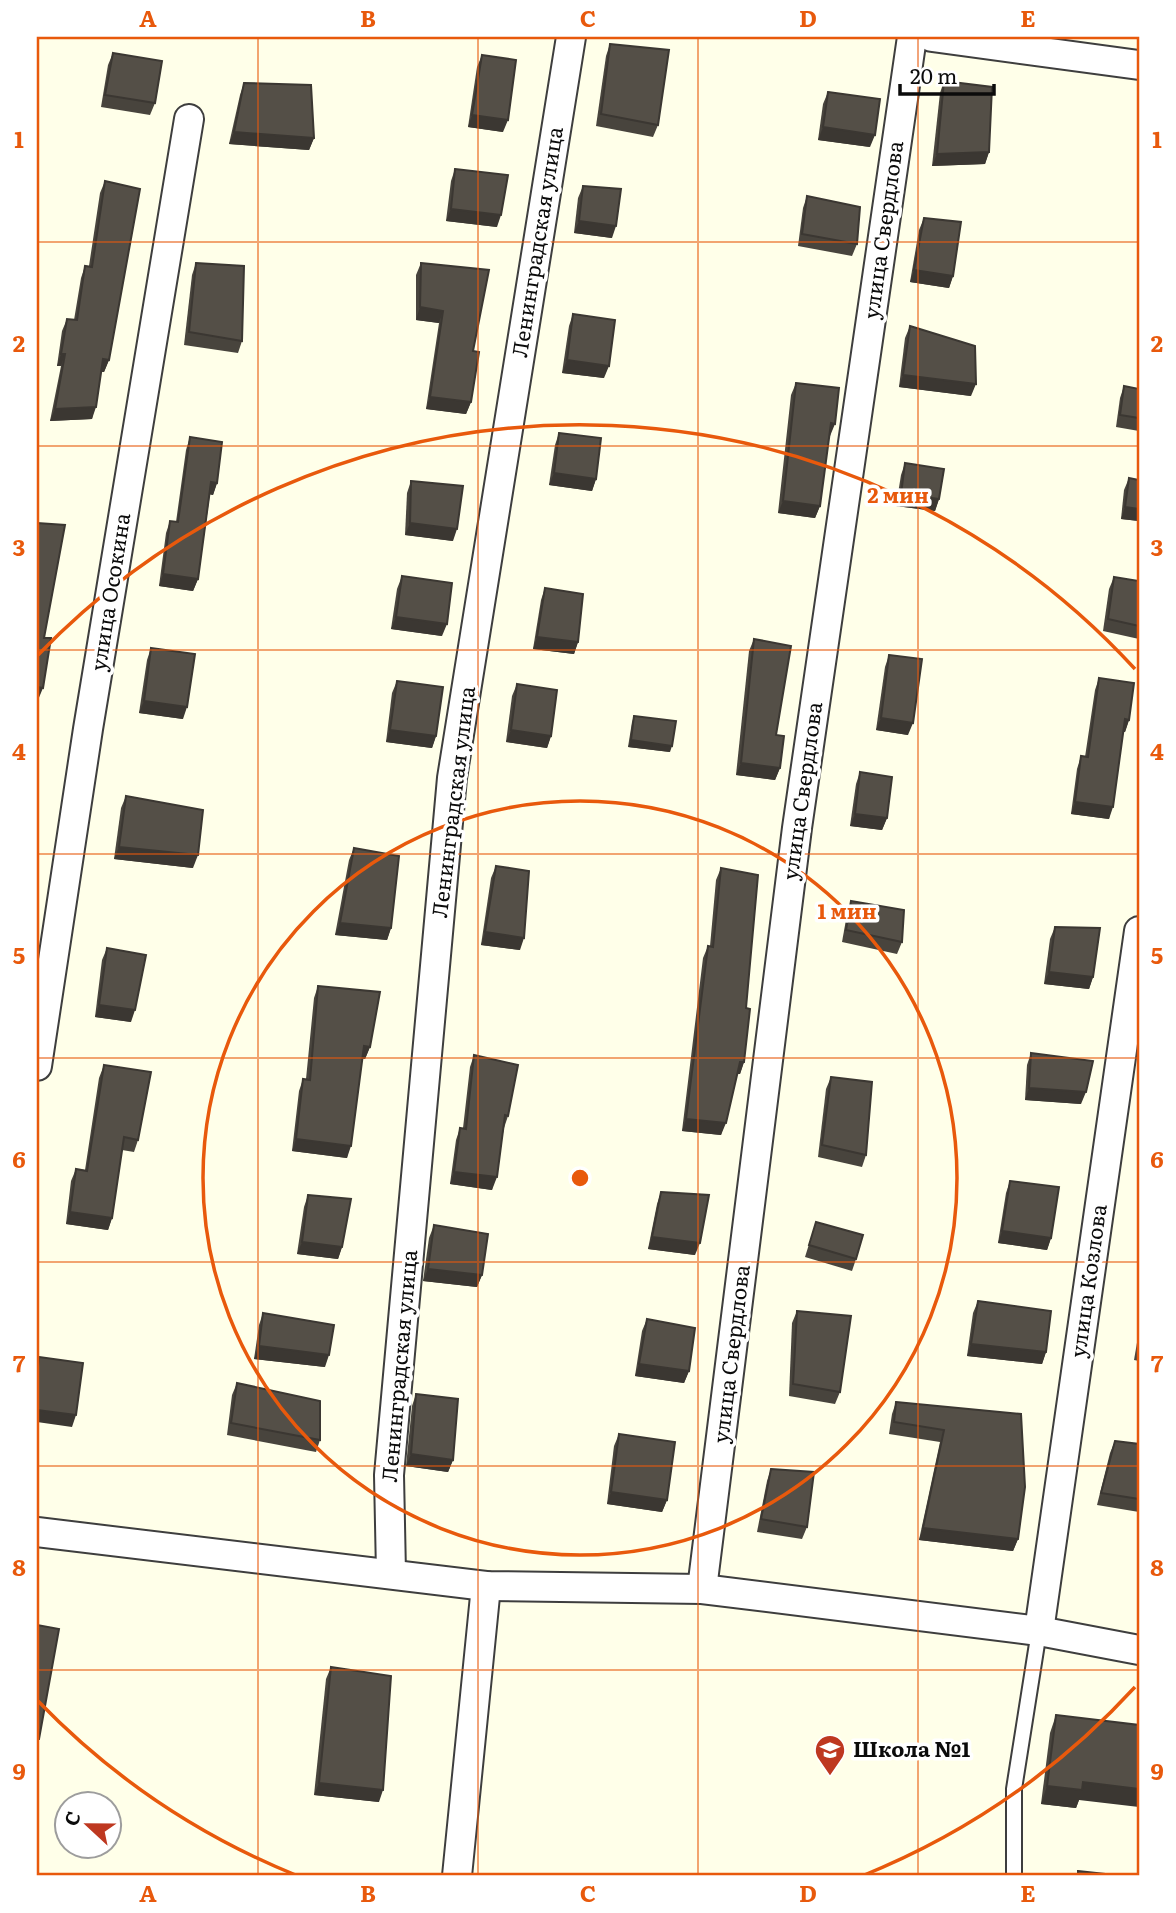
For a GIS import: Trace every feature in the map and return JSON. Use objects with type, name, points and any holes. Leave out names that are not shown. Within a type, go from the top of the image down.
[{"type":"street","name":"Ленинградская улица","points":[[391,1573],[389,1475],[452,778],[571,37]]},
{"type":"street","name":"улица Свердлова","points":[[702,1589],[797,828],[912,37]]},
{"type":"street","points":[[932,37],[1139,65]]},
{"type":"street","name":"улица Осокина","points":[[37,1066],[88,729],[189,119]]},
{"type":"street","name":"улица Козлова","points":[[1040,1630],[1139,930]]},
{"type":"street","points":[[37,1532],[486,1586],[702,1589],[1040,1630],[1139,1650]]},
{"type":"street","points":[[457,1876],[486,1586]]},
{"type":"lane","points":[[1014,1876],[1014,1789],[1040,1630]]},
{"type":"building","points":[[610,44],[669,50],[658,125],[601,114]]},
{"type":"building","points":[[113,53],[162,61],[155,103],[105,95]]},
{"type":"building","points":[[482,55],[516,60],[508,120],[472,115]]},
{"type":"building","points":[[944,81],[992,87],[989,152],[937,154]]},
{"type":"building","points":[[244,83],[311,85],[314,138],[234,132]]},
{"type":"building","points":[[828,92],[880,99],[875,135],[823,127]]},
{"type":"building","points":[[455,169],[508,175],[501,215],[451,209]]},
{"type":"building","points":[[105,181],[140,189],[109,360],[103,359],[96,407],[55,409],[65,354],[61,354],[67,319],[77,320],[85,266],[92,267]]},
{"type":"building","points":[[583,186],[621,189],[616,226],[579,221]]},
{"type":"building","points":[[807,196],[860,207],[857,244],[802,234]]},
{"type":"building","points":[[924,218],[961,222],[953,276],[914,270]]},
{"type":"building","points":[[196,263],[244,266],[242,341],[189,332]]},
{"type":"building","points":[[421,263],[489,270],[473,351],[479,352],[471,402],[430,397],[443,311],[420,307]]},
{"type":"building","points":[[573,314],[615,320],[609,366],[567,360]]},
{"type":"building","points":[[910,326],[975,346],[976,384],[903,375]]},
{"type":"building","points":[[796,383],[839,388],[835,424],[831,423],[820,506],[783,501]]},
{"type":"building","points":[[1124,386],[1139,389],[1139,418],[1120,415]]},
{"type":"building","points":[[559,433],[601,438],[596,479],[554,473]]},
{"type":"building","points":[[190,437],[222,442],[217,483],[211,482],[198,579],[163,574],[170,521],[178,522]]},
{"type":"building","points":[[905,463],[944,469],[939,499],[901,494]]},
{"type":"building","points":[[1129,478],[1139,480],[1139,509],[1125,507]]},
{"type":"building","points":[[411,481],[463,486],[457,529],[410,523]]},
{"type":"building","points":[[37,523],[65,525],[44,638],[51,638],[43,688],[37,687]]},
{"type":"building","points":[[402,576],[452,583],[447,624],[396,617]]},
{"type":"building","points":[[1114,577],[1139,581],[1139,626],[1108,619]]},
{"type":"building","points":[[545,588],[583,594],[578,642],[537,637]]},
{"type":"building","points":[[754,639],[791,646],[776,735],[784,736],[780,768],[741,763]]},
{"type":"building","points":[[151,648],[195,654],[187,707],[144,701]]},
{"type":"building","points":[[889,655],[922,659],[913,723],[881,718]]},
{"type":"building","points":[[1099,678],[1134,683],[1129,720],[1125,719],[1113,807],[1075,802],[1081,756],[1088,757]]},
{"type":"building","points":[[397,681],[443,687],[436,736],[390,730]]},
{"type":"building","points":[[517,684],[557,690],[551,736],[511,730]]},
{"type":"building","points":[[634,716],[676,721],[672,746],[631,740]]},
{"type":"building","points":[[860,772],[892,777],[887,818],[855,814]]},
{"type":"building","points":[[126,796],[203,810],[198,855],[119,847]]},
{"type":"building","points":[[354,848],[399,856],[391,928],[340,923]]},
{"type":"building","points":[[496,866],[529,871],[524,938],[485,932]]},
{"type":"building","points":[[721,868],[758,875],[744,1062],[740,1062],[726,1123],[686,1119],[708,946],[713,947]]},
{"type":"building","points":[[851,901],[904,910],[902,942],[846,930]]},
{"type":"building","points":[[1055,927],[1100,928],[1093,977],[1049,972]]},
{"type":"building","points":[[107,948],[146,955],[135,1010],[99,1005]]},
{"type":"building","points":[[318,986],[380,992],[370,1047],[364,1046],[351,1146],[296,1139],[303,1079],[310,1080]]},
{"type":"building","points":[[1031,1053],[1093,1061],[1086,1092],[1029,1088]]},
{"type":"building","points":[[474,1055],[518,1065],[508,1116],[505,1115],[497,1177],[454,1172],[460,1128],[466,1129]]},
{"type":"building","points":[[104,1065],[151,1072],[138,1140],[124,1137],[112,1218],[70,1212],[76,1169],[87,1171]]},
{"type":"building","points":[[831,1077],[872,1082],[866,1155],[822,1145]]},
{"type":"building","points":[[1010,1181],[1059,1187],[1051,1238],[1002,1231]]},
{"type":"building","points":[[661,1192],[709,1195],[700,1243],[652,1237]]},
{"type":"building","points":[[308,1195],[351,1199],[342,1247],[302,1242]]},
{"type":"building","points":[[816,1222],[863,1235],[856,1259],[809,1245]]},
{"type":"building","points":[[434,1225],[488,1234],[482,1275],[428,1269]]},
{"type":"building","points":[[978,1301],[1051,1311],[1046,1352],[971,1344]]},
{"type":"building","points":[[797,1311],[851,1316],[840,1392],[793,1384]]},
{"type":"building","points":[[263,1313],[334,1325],[329,1355],[259,1346]]},
{"type":"building","points":[[647,1319],[695,1328],[689,1371],[639,1364]]},
{"type":"building","points":[[39,1357],[83,1363],[76,1415],[37,1410]]},
{"type":"building","points":[[237,1383],[320,1401],[320,1440],[231,1423]]},
{"type":"building","points":[[416,1394],[458,1399],[453,1460],[411,1454]]},
{"type":"building","points":[[896,1402],[1021,1414],[1025,1487],[1018,1539],[923,1528],[944,1430],[894,1422]]},
{"type":"building","points":[[619,1434],[675,1442],[667,1500],[611,1492]]},
{"type":"building","points":[[1115,1441],[1139,1444],[1139,1499],[1101,1493]]},
{"type":"building","points":[[771,1469],[814,1472],[807,1527],[761,1519]]},
{"type":"building","points":[[37,1625],[59,1629],[39,1739],[37,1739]]},
{"type":"building","points":[[331,1667],[391,1676],[383,1790],[319,1783]]},
{"type":"building","points":[[1056,1715],[1139,1725],[1139,1789],[1083,1782],[1082,1790],[1047,1786]]},
{"type":"building","points":[[1078,1871],[1124,1876],[1078,1876]]},
{"type":"place","name":"Школа №1","points":[[830,1777]]}]
